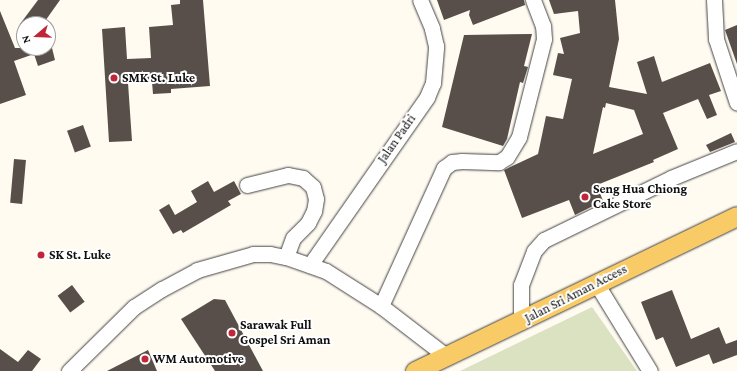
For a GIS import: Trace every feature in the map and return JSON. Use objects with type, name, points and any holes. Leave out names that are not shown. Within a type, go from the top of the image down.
[{"type":"main road","name":"Jalan Sri Aman Access","points":[[415,371],[522,322],[596,283],[737,216]]},
{"type":"street","name":"Jalan Padri","points":[[310,265],[430,90],[435,71],[436,46],[432,28],[420,0]]},
{"type":"street","points":[[381,306],[444,168],[452,162],[499,162],[507,157],[519,137],[544,39],[543,26],[533,0]]},
{"type":"street","points":[[714,0],[716,39],[737,103]]},
{"type":"street","points":[[522,322],[521,285],[534,251],[544,240],[671,178],[737,151]]},
{"type":"street","points":[[247,185],[288,175],[303,178],[313,187],[316,199],[314,211],[308,223],[293,238],[286,257]]},
{"type":"street","points":[[69,371],[134,308],[197,270],[253,254],[270,254],[286,257],[326,271],[381,306],[446,356]]},
{"type":"street","points":[[596,283],[650,371]]},
{"type":"green space","points":[[592,307],[637,371],[460,371]]},
{"type":"building","points":[[38,0],[60,0],[49,16],[26,16]]},
{"type":"building","points":[[180,0],[203,0],[210,86],[171,89],[171,93],[153,94],[152,82],[128,83],[132,141],[109,142],[102,29],[125,27],[127,59],[151,58],[149,27],[173,25],[171,5],[180,4]]},
{"type":"building","points":[[437,0],[524,0],[525,5],[473,25],[469,15],[470,10],[444,20]]},
{"type":"building","points":[[549,0],[615,0],[619,39],[609,87],[647,94],[637,62],[654,56],[662,82],[710,63],[721,91],[709,95],[717,115],[707,119],[698,99],[663,113],[678,149],[653,160],[654,162],[597,185],[603,201],[575,215],[569,200],[522,218],[504,170],[538,154],[546,116],[563,119],[572,79],[553,75],[558,53],[564,54],[560,38],[580,33],[578,11],[554,14]],"holes":[[[606,103],[634,110],[643,134],[593,154],[603,107],[605,108]]]},
{"type":"building","points":[[0,11],[16,48],[16,56],[28,56],[14,61],[26,95],[0,104]]},
{"type":"building","points":[[737,25],[737,64],[725,30]]},
{"type":"building","points":[[532,34],[524,66],[528,67],[523,83],[520,82],[507,139],[503,146],[442,127],[464,35]]},
{"type":"building","points":[[35,56],[54,56],[55,60],[38,66]]},
{"type":"building","points":[[83,125],[91,147],[75,152],[67,131]]},
{"type":"building","points":[[731,133],[735,142],[710,152],[706,145]]},
{"type":"building","points":[[14,159],[26,160],[22,204],[10,203]]},
{"type":"building","points":[[208,181],[214,192],[234,181],[241,194],[228,201],[231,205],[183,233],[181,230],[173,234],[159,210],[169,204],[175,215],[197,202],[191,191]]},
{"type":"building","points":[[72,285],[85,302],[70,313],[58,296]]},
{"type":"building","points":[[672,290],[691,339],[719,327],[726,344],[737,340],[737,355],[713,364],[709,354],[676,367],[663,337],[656,340],[641,302]]},
{"type":"building","points":[[214,299],[225,300],[263,371],[215,371],[181,319]]},
{"type":"building","points":[[0,349],[18,362],[28,350],[41,359],[32,371],[0,371]]},
{"type":"building","points":[[148,350],[157,371],[107,371]]},
{"type":"place","name":"SMK St. Luke","points":[[114,78]]},
{"type":"place","name":"Seng Hua Chiong Cake Store","points":[[585,197]]},
{"type":"place","name":"SK St. Luke","points":[[41,255]]},
{"type":"place","name":"Sarawak Full Gospel Sri Aman","points":[[232,333]]},
{"type":"place","name":"WM Automotive","points":[[145,359]]}]
